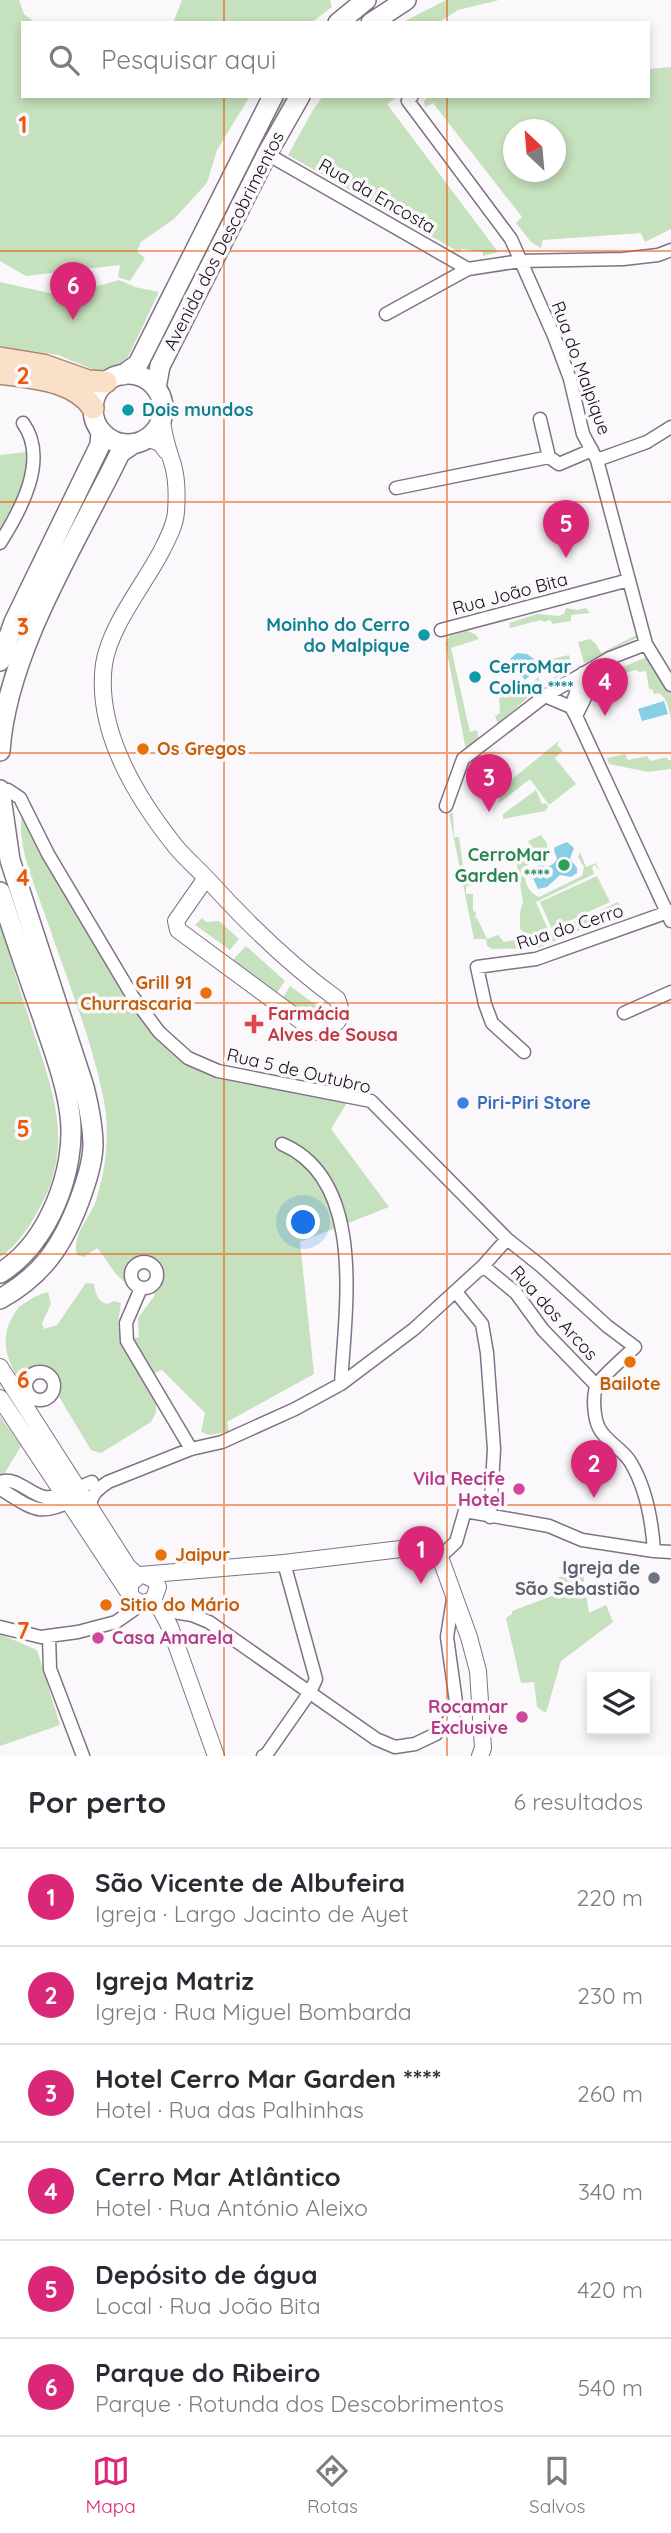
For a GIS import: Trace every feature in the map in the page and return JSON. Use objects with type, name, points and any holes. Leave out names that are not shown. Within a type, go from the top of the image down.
[{"type":"main road","points":[[340,21],[366,0]]},
{"type":"main road","points":[[374,21],[406,0]]},
{"type":"main road","name":"Avenida dos Descobrimentos","points":[[115,378],[138,364],[272,98]]},
{"type":"main road","name":"Avenida dos Descobrimentos","points":[[156,388],[160,366],[267,154],[299,98]]},
{"type":"main road","points":[[0,358],[43,365],[88,381],[141,377],[156,388],[163,408],[162,419],[154,433],[120,453],[30,634],[9,693],[0,751]]},
{"type":"main road","points":[[0,373],[39,379],[69,388],[86,397],[93,408],[96,424],[115,442],[140,441]]},
{"type":"main road","points":[[93,408],[97,394],[115,378]]},
{"type":"main road","points":[[0,661],[14,622],[100,445],[101,431]]},
{"type":"main road","points":[[0,1299],[27,1282],[59,1248],[88,1178],[93,1147],[91,1115],[84,1087],[10,860],[4,790]]},
{"type":"main road","points":[[0,892],[50,1040],[70,1116],[70,1143],[61,1192],[38,1238],[0,1273]]},
{"type":"street","name":"Rua do Malpique","points":[[410,98],[408,101],[506,230],[554,336],[570,379],[583,434],[594,455],[646,644],[671,685]]},
{"type":"street","name":"Rua da Encosta","points":[[267,154],[468,269]]},
{"type":"street","points":[[386,314],[468,269],[520,261],[623,259],[658,255],[671,250]]},
{"type":"street","points":[[162,419],[167,452],[173,465],[176,514],[168,539],[111,637],[104,665],[104,694],[109,727],[127,774],[177,849],[206,878],[240,915],[280,954],[337,999],[342,1009],[338,1021],[328,1030],[316,1032],[178,930],[176,920],[206,878]]},
{"type":"street","points":[[540,419],[549,457],[559,464],[647,442],[671,427]]},
{"type":"street","points":[[0,542],[21,503],[35,458],[30,433],[23,423]]},
{"type":"street","points":[[140,441],[156,440],[167,452]]},
{"type":"street","points":[[396,488],[549,457]]},
{"type":"street","name":"Rua João Bita","points":[[442,630],[629,580]]},
{"type":"street","points":[[446,806],[463,759],[545,696],[610,658],[646,644]]},
{"type":"street","points":[[573,712],[598,671],[610,658]]},
{"type":"street","points":[[573,712],[583,673]]},
{"type":"street","points":[[545,696],[573,712],[670,915]]},
{"type":"street","name":"Rua 5 de Outubro","points":[[4,790],[20,798],[62,878],[133,998],[159,1032],[188,1058],[218,1071],[371,1101],[507,1240],[635,1347],[597,1386]]},
{"type":"street","name":"Rua do Cerro","points":[[524,1052],[492,1023],[477,967],[536,959],[670,915]]},
{"type":"street","points":[[624,1013],[671,992]]},
{"type":"street","points":[[282,1144],[313,1162],[332,1196],[343,1236],[348,1289],[341,1384]]},
{"type":"street","points":[[76,1495],[191,1449],[222,1442],[295,1409],[341,1384],[414,1329],[456,1292],[507,1240]]},
{"type":"street","name":"Rua dos Arcos","points":[[483,1266],[516,1293],[543,1330],[597,1386]]},
{"type":"street","points":[[141,1287],[125,1323],[127,1341],[191,1449]]},
{"type":"street","points":[[456,1292],[482,1324],[487,1353],[494,1449],[490,1517]]},
{"type":"street","points":[[0,1367],[67,1471],[76,1495],[136,1601],[209,1622],[376,1739],[395,1747],[415,1744],[436,1734],[453,1716],[456,1702],[447,1637],[453,1599]]},
{"type":"street","points":[[597,1386],[595,1407],[599,1427],[613,1445],[630,1460],[640,1482],[652,1522],[654,1551]]},
{"type":"street","points":[[0,1398],[130,1569],[155,1580],[158,1587],[152,1605],[116,1622],[78,1632],[41,1637],[0,1627]]},
{"type":"street","points":[[440,1557],[456,1542],[465,1511],[549,1526],[582,1540],[671,1552]]},
{"type":"street","points":[[130,1592],[130,1584],[141,1575],[284,1563],[409,1548],[425,1550],[440,1557],[469,1637],[478,1671],[483,1748],[480,1756]]},
{"type":"street","points":[[263,1756],[310,1692],[316,1679],[284,1563]]},
{"type":"street","points":[[152,1605],[170,1627],[216,1756]]},
{"type":"street","points":[[48,1636],[50,1669],[83,1756]]},
{"type":"green space","points":[[0,0],[19,0],[24,14],[33,21],[21,21],[21,98],[249,98],[217,150],[207,183],[174,219],[141,242],[137,251],[145,258],[130,281],[118,277],[120,265],[26,276],[0,261]]},
{"type":"green space","points":[[182,0],[330,0],[332,7],[314,21],[174,21]]},
{"type":"green space","points":[[446,0],[499,0],[458,10],[441,21],[405,21]]},
{"type":"green space","points":[[671,67],[671,229],[645,242],[641,233],[543,240],[541,248],[531,242],[516,223],[522,217],[433,103],[425,107],[424,101],[427,98],[650,98],[650,69]]},
{"type":"green space","points":[[282,98],[290,98],[149,375],[142,371],[265,125]]},
{"type":"green space","points":[[322,98],[396,98],[387,104],[498,252],[483,256],[483,252],[462,249],[459,252],[288,155]]},
{"type":"green space","points":[[119,280],[135,287],[159,292],[128,357],[118,368],[112,371],[94,370],[58,355],[0,346],[0,282],[63,296]]},
{"type":"green space","points":[[27,452],[35,459],[0,543],[0,455]]},
{"type":"green space","points":[[566,608],[586,608],[590,613],[571,615],[571,621],[553,624],[550,620],[541,620],[510,628],[509,623],[537,614],[559,616],[564,614]]},
{"type":"green space","points":[[467,631],[479,639],[451,648],[470,732],[477,730],[479,741],[466,750],[445,642],[450,636]]},
{"type":"green space","points":[[640,633],[639,637],[584,663],[578,642],[590,639],[601,653]]},
{"type":"green space","points":[[569,655],[573,668],[536,690],[498,724],[495,716],[500,713],[499,698],[502,697],[494,677],[503,688],[512,691],[530,685],[538,677],[542,685],[562,672],[553,672],[551,659]]},
{"type":"green space","points":[[649,656],[671,694],[671,719],[664,699],[659,693],[654,694],[652,689],[649,689],[646,671],[636,670],[603,679],[602,676]]},
{"type":"green space","points":[[560,740],[557,745],[563,751],[555,758],[576,784],[549,805],[530,779],[498,804],[500,795],[495,793]]},
{"type":"green space","points":[[625,754],[628,760],[647,756],[650,761],[667,757],[671,760],[671,769],[648,772],[609,764],[607,758]]},
{"type":"green space","points":[[536,790],[542,804],[546,803],[548,807],[545,811],[503,819],[503,814]]},
{"type":"green space","points":[[23,810],[134,1010],[179,1057],[348,1101],[331,1129],[389,1207],[300,1242],[314,1374],[227,1422],[229,1432],[209,1435],[201,1432],[205,1413],[162,1370],[154,1376],[130,1339],[139,1337],[138,1318],[155,1295],[152,1291],[161,1274],[158,1264],[149,1259],[136,1263],[127,1272],[125,1282],[97,1248],[84,1257],[77,1255],[79,1233],[94,1204],[103,1172],[107,1134],[105,1109],[85,1030],[28,867],[22,837]]},
{"type":"green space","points":[[453,813],[454,837],[459,837],[464,873],[472,874],[473,885],[466,886],[466,894],[473,894],[475,918],[487,939],[498,935],[504,942],[516,940],[527,943],[618,902],[625,911],[538,948],[493,949],[487,946],[486,939],[474,939],[449,814]]},
{"type":"green space","points":[[541,835],[547,843],[548,858],[533,861],[527,851],[530,845],[528,841]]},
{"type":"green space","points":[[580,852],[586,867],[596,863],[600,872],[595,865],[592,867],[594,874],[536,902],[549,932],[530,938],[520,929],[523,902],[515,854],[523,853],[530,862],[526,882],[530,891],[539,897],[582,876],[584,867],[578,857]]},
{"type":"green space","points":[[597,876],[610,902],[552,929],[540,902]]},
{"type":"green space","points":[[202,918],[206,922],[219,921],[239,939],[230,950],[195,925]]},
{"type":"green space","points":[[0,927],[52,1092],[58,1140],[56,1165],[48,1190],[24,1233],[11,1249],[0,1257]]},
{"type":"green space","points":[[246,946],[285,981],[276,994],[232,961]]},
{"type":"green space","points":[[290,986],[324,1011],[318,1022],[283,998]]},
{"type":"green space","points":[[86,1283],[94,1284],[98,1297],[104,1303],[121,1303],[118,1323],[120,1341],[156,1404],[156,1413],[151,1422],[101,1453],[91,1450],[58,1395],[58,1383],[53,1370],[35,1367],[20,1382],[10,1361],[6,1343],[9,1325],[19,1307],[48,1292],[51,1304],[42,1323],[44,1329],[57,1325]]},
{"type":"green space","points":[[0,1416],[21,1446],[0,1481]]},
{"type":"green space","points":[[582,1567],[589,1613],[606,1605],[613,1622],[561,1661],[546,1713],[537,1707],[534,1682],[521,1683],[506,1618],[512,1611],[560,1593],[558,1578]]},
{"type":"green space","points":[[0,1634],[37,1650],[60,1725],[0,1746]]},
{"type":"water","points":[[517,653],[527,654],[534,659],[534,672],[525,680],[521,675],[526,669],[524,662],[512,662],[510,659]]},
{"type":"water","points":[[664,701],[668,714],[642,721],[638,709]]},
{"type":"water","name":"CerroMar Garden ****","points":[[567,842],[574,848],[570,859],[577,868],[577,873],[571,877],[560,875],[547,887],[538,889],[531,874],[534,869],[539,865],[554,864],[557,859],[555,847]]},
{"type":"place","name":"Parque do Ribeiro","points":[[73,320]]},
{"type":"place","name":"Dois mundos","points":[[128,410]]},
{"type":"place","name":"Depósito de água","points":[[566,558]]},
{"type":"place","name":"Moinho do Cerro do Malpique","points":[[424,635]]},
{"type":"place","name":"CerroMar Colina ****","points":[[475,677]]},
{"type":"place","name":"Cerro Mar Atlântico","points":[[605,716]]},
{"type":"place","name":"Os Gregos","points":[[143,749]]},
{"type":"place","name":"Hotel Cerro Mar Garden ****","points":[[489,812]]},
{"type":"place","name":"CerroMar Garden ****","points":[[564,865]]},
{"type":"place","name":"Grill 91 Churrascaria","points":[[206,993]]},
{"type":"place","name":"Farmácia Alves de Sousa","points":[[254,1024]]},
{"type":"place","name":"Piri-Piri Store","points":[[463,1103]]},
{"type":"place","name":"Bailote","points":[[630,1362]]},
{"type":"place","name":"Vila Recife Hotel","points":[[519,1489]]},
{"type":"place","name":"Igreja Matriz","points":[[594,1498]]},
{"type":"place","name":"Jaipur","points":[[161,1555]]},
{"type":"place","name":"Igreja de São Sebastião","points":[[654,1578]]},
{"type":"place","name":"São Vicente de Albufeira","points":[[421,1584]]},
{"type":"place","name":"Sitio do Mário","points":[[106,1605]]},
{"type":"place","name":"Casa Amarela","points":[[98,1638]]},
{"type":"place","name":"Rocamar Exclusive","points":[[522,1717]]}]
